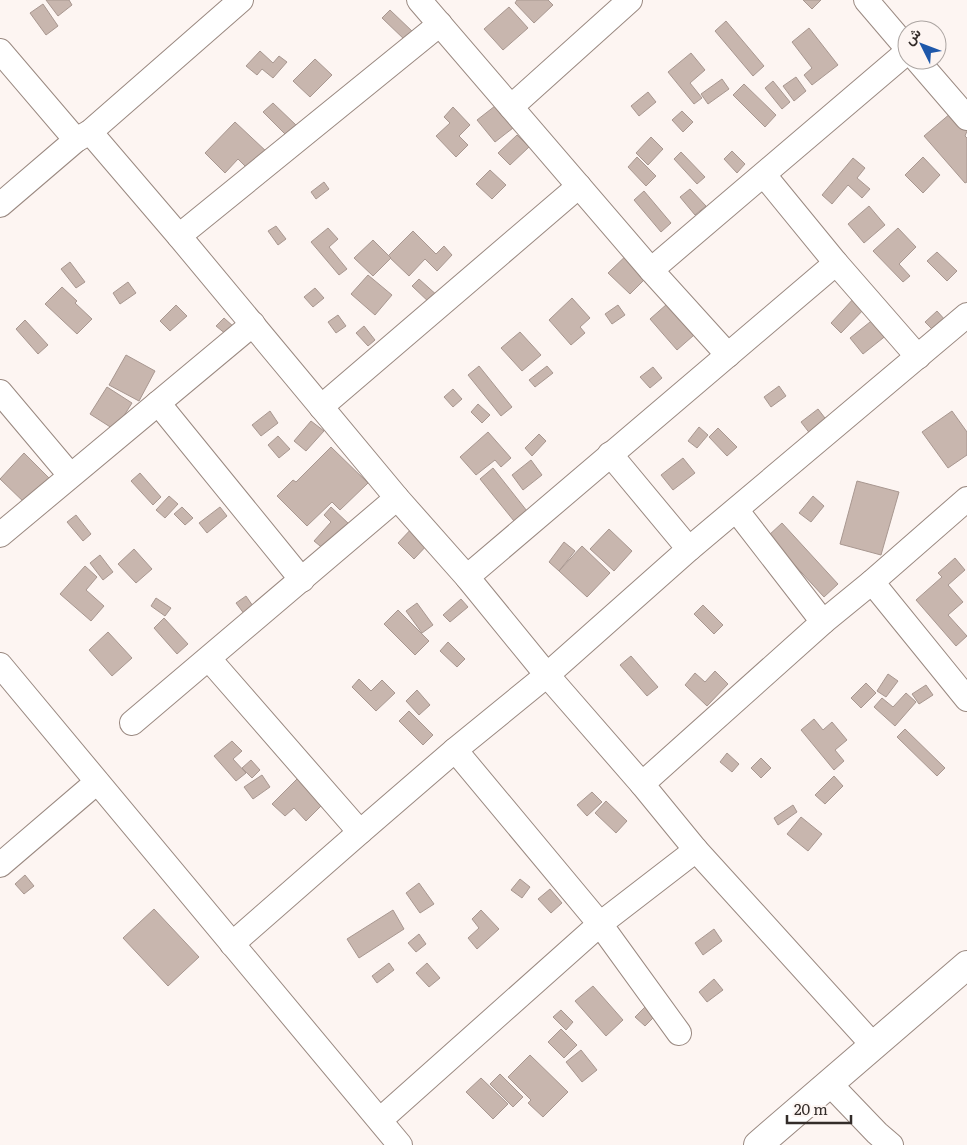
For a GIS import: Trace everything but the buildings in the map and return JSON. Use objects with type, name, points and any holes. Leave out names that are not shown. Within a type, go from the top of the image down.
[{"type":"street","points":[[0,205],[241,0]]},
{"type":"street","points":[[420,0],[579,186],[728,355]]},
{"type":"street","points":[[511,107],[630,0]]},
{"type":"street","points":[[866,0],[897,36]]},
{"type":"street","points":[[179,236],[440,24]]},
{"type":"street","points":[[0,51],[179,236],[397,498],[467,577],[547,676],[642,784],[696,850],[873,1045]]},
{"type":"street","points":[[652,270],[897,61]]},
{"type":"street","points":[[926,70],[967,118]]},
{"type":"street","points":[[764,175],[836,263],[918,357]]},
{"type":"street","points":[[321,407],[579,186]]},
{"type":"street","points":[[467,577],[836,263]]},
{"type":"street","points":[[232,944],[455,750],[547,676],[689,549],[737,511],[967,314]]},
{"type":"street","points":[[0,535],[252,324]]},
{"type":"street","points":[[0,392],[70,475]]},
{"type":"street","points":[[158,402],[302,580]]},
{"type":"street","points":[[610,454],[689,549]]},
{"type":"street","points":[[132,723],[397,498]]},
{"type":"street","points":[[642,784],[823,622],[872,582],[967,498]]},
{"type":"street","points":[[737,511],[823,622]]},
{"type":"street","points":[[872,582],[967,699]]},
{"type":"street","points":[[209,659],[360,832]]},
{"type":"street","points":[[0,665],[400,1145]]},
{"type":"street","points":[[455,750],[600,924],[679,1033]]},
{"type":"street","points":[[0,865],[97,782]]},
{"type":"street","points":[[380,1120],[600,924],[696,850]]},
{"type":"street","points":[[758,1145],[967,965]]},
{"type":"street","points":[[829,1083],[891,1145]]}]
